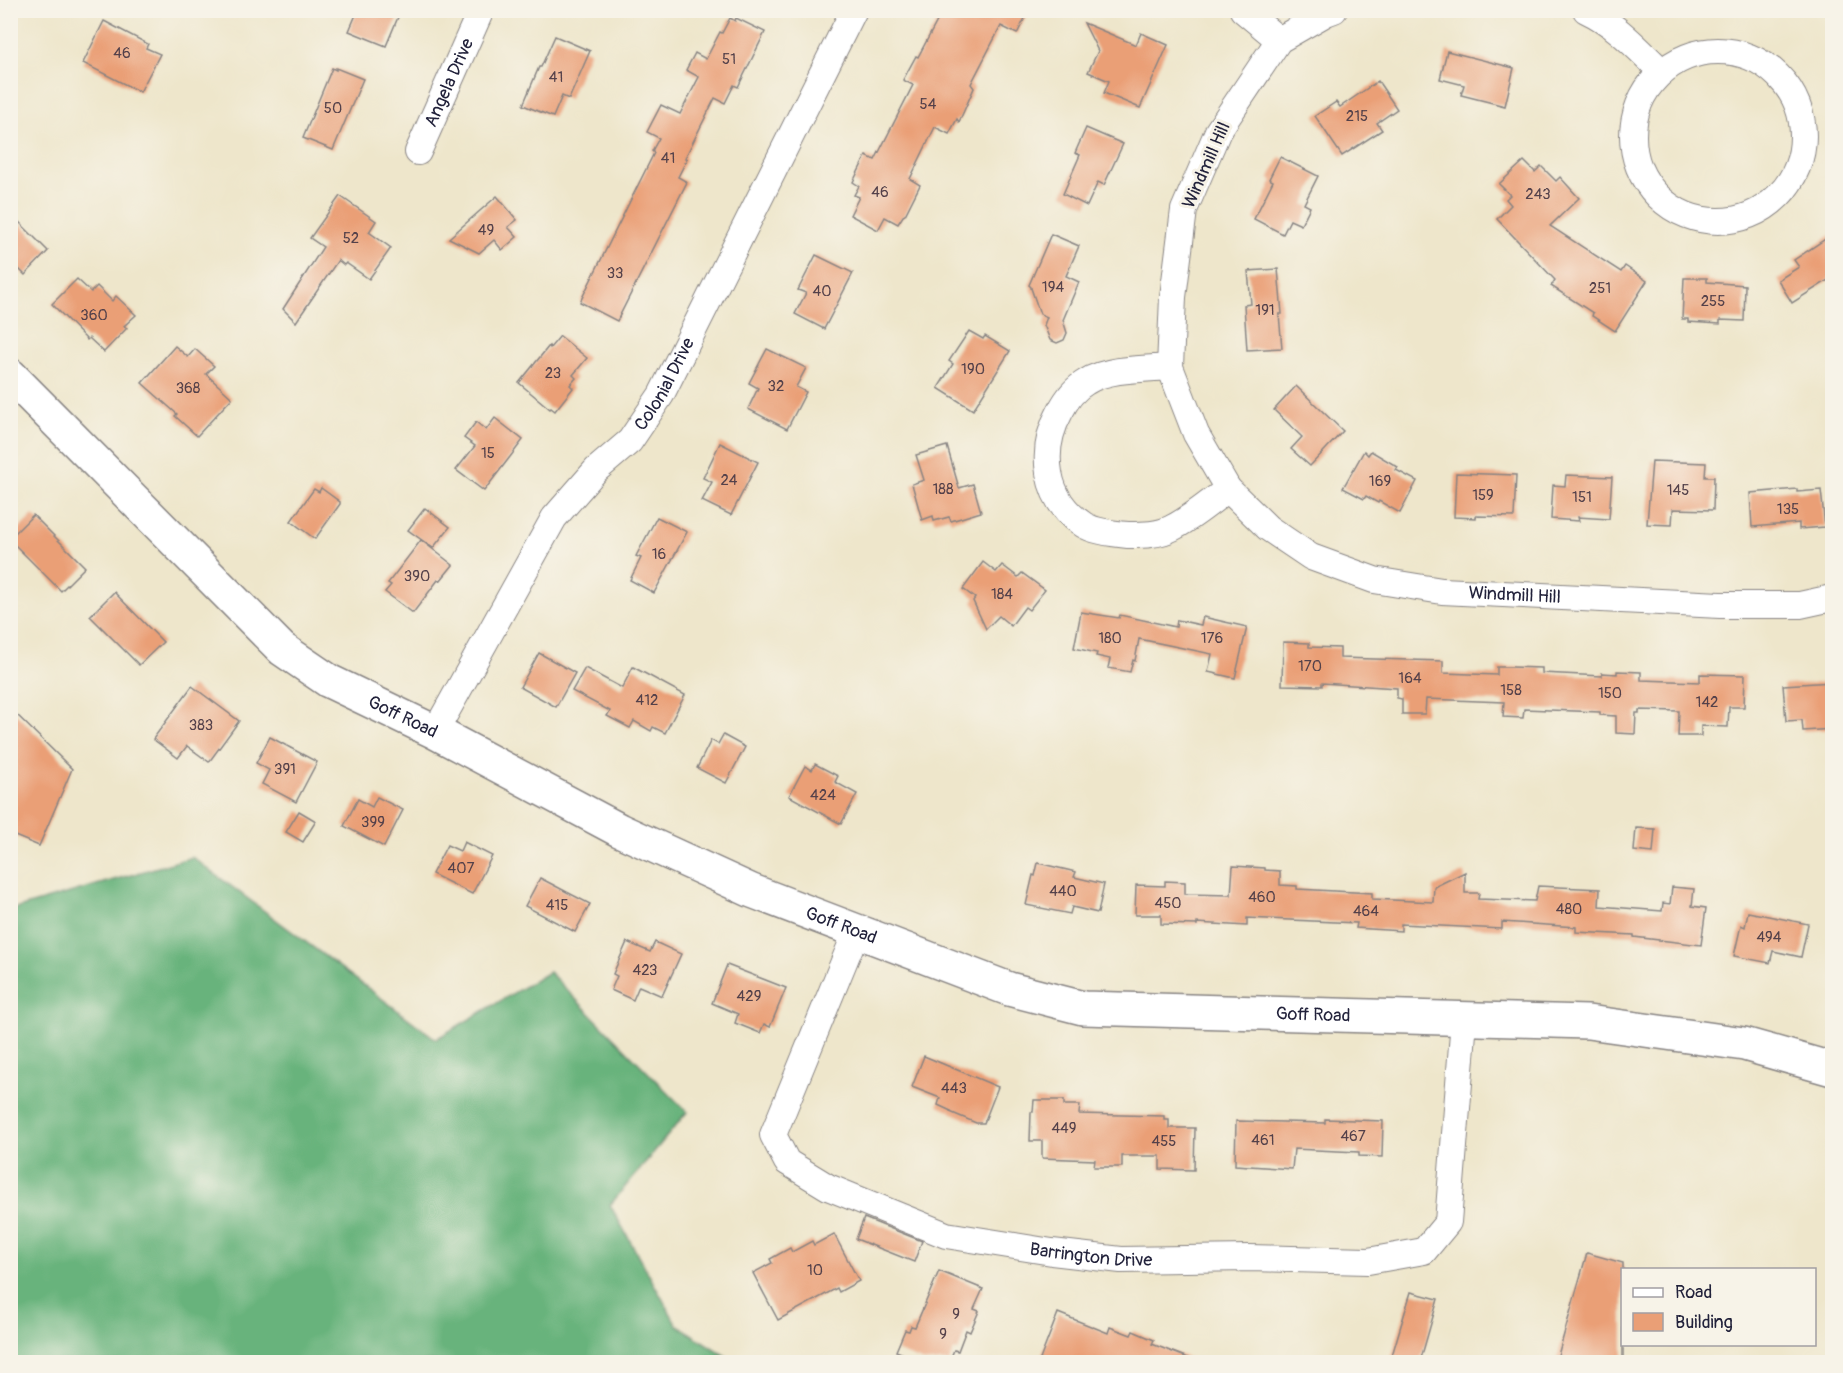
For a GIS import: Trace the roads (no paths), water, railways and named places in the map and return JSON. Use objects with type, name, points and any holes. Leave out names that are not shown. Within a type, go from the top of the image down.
[{"type":"street","name":"Angela Drive","points":[[417,152],[481,10]]},
{"type":"street","name":"Colonial Drive","points":[[435,732],[554,518],[597,470],[630,441],[660,395],[854,10]]},
{"type":"street","points":[[1243,10],[1279,40]]},
{"type":"street","name":"Windmill Hill","points":[[1334,10],[1279,40],[1218,131],[1184,210],[1173,297],[1170,367],[1196,434],[1228,489],[1268,528],[1311,557],[1374,580],[1442,591],[1720,605],[1800,605],[1833,598]]},
{"type":"street","points":[[1586,10],[1601,17],[1625,36],[1661,71]]},
{"type":"street","points":[[1733,51],[1769,66],[1794,94],[1804,132],[1797,170],[1775,201],[1741,219],[1703,221],[1668,206],[1642,177],[1632,141],[1639,103],[1661,71],[1695,53],[1733,51]]},
{"type":"street","points":[[1170,367],[1111,373],[1086,381],[1068,397],[1052,425],[1046,454],[1052,488],[1063,506],[1084,525],[1115,534],[1147,535],[1171,529],[1228,489]]},
{"type":"street","name":"Goff Road","points":[[10,375],[282,649],[329,681],[435,732],[619,830],[752,891],[1008,989],[1083,1008],[1588,1022],[1744,1044],[1833,1069]]},
{"type":"street","name":"Barrington Drive","points":[[857,930],[773,1135],[787,1162],[828,1187],[946,1235],[1052,1252],[1121,1260],[1249,1258],[1368,1261],[1425,1251],[1448,1222],[1464,1020]]}]
